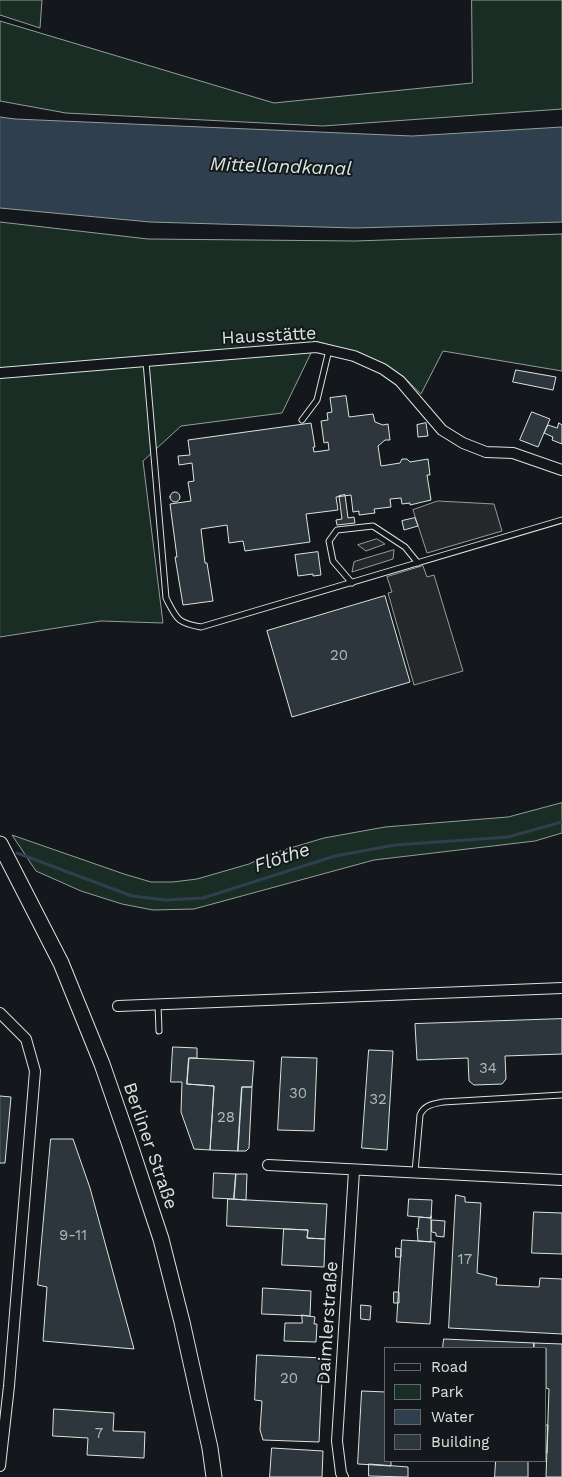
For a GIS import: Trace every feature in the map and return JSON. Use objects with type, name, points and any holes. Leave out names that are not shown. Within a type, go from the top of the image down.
[{"type":"main road","name":"Berliner Straße","points":[[0,844],[61,963],[102,1064],[130,1144],[161,1239],[193,1371],[210,1448],[214,1477]]},
{"type":"street","name":"Hausstätte","points":[[0,373],[316,347],[354,356],[394,377],[442,430],[463,443],[486,452],[513,453],[562,470]]},
{"type":"street","points":[[118,1006],[562,988]]},
{"type":"street","points":[[0,1013],[26,1039],[35,1072],[9,1386],[0,1466]]},
{"type":"street","points":[[268,1165],[354,1171],[562,1180]]},
{"type":"street","name":"Daimlerstraße","points":[[343,1477],[337,1441],[354,1171]]},
{"type":"lane","points":[[302,420],[317,400],[329,350]]},
{"type":"lane","points":[[146,362],[166,598],[175,616],[184,624],[201,627],[562,520]]},
{"type":"lane","points":[[352,583],[333,561],[329,541],[336,530],[373,526],[405,547],[418,563]]},
{"type":"lane","points":[[158,1005],[159,1032]]},
{"type":"lane","points":[[415,1173],[420,1115],[428,1106],[443,1102],[562,1095]]},
{"type":"green space","points":[[0,0],[42,0],[40,28],[0,15]]},
{"type":"green space","points":[[472,0],[562,0],[562,109],[323,126],[66,113],[0,101],[0,21],[274,103],[472,83]]},
{"type":"green space","points":[[0,222],[148,239],[355,241],[562,234],[562,371],[443,351],[421,394],[401,375],[382,364],[350,351],[318,342],[282,413],[181,426],[143,461],[163,623],[101,621],[0,637]]},
{"type":"green space","points":[[562,803],[562,833],[535,841],[374,860],[194,909],[153,910],[122,904],[81,891],[36,871],[12,835],[151,882],[173,882],[197,879],[249,864],[270,854],[324,838],[385,827],[508,817]]},
{"type":"shaded area","points":[[438,501],[494,504],[502,531],[427,553],[413,510]]},
{"type":"shaded area","points":[[377,539],[385,544],[366,551],[358,545]]},
{"type":"shaded area","points":[[394,550],[393,559],[352,572],[354,562]]},
{"type":"shaded area","points":[[423,566],[427,577],[434,575],[463,671],[414,685],[388,593],[392,592],[387,577]]},
{"type":"water","name":"Mittellandkanal","points":[[0,117],[412,136],[562,127],[562,222],[355,228],[150,222],[0,208]]},
{"type":"building","points":[[516,370],[556,377],[553,390],[513,382]]},
{"type":"building","points":[[346,396],[349,417],[373,414],[375,422],[383,425],[388,424],[390,440],[385,440],[378,446],[381,466],[400,463],[402,459],[407,459],[410,462],[428,459],[430,475],[427,475],[431,500],[410,505],[410,503],[402,504],[401,498],[390,499],[391,507],[374,509],[375,513],[359,515],[359,511],[353,512],[351,495],[336,497],[338,510],[306,514],[310,542],[245,551],[243,541],[229,543],[227,525],[201,529],[205,563],[207,563],[213,601],[183,605],[175,557],[177,557],[170,504],[191,501],[188,482],[194,481],[192,463],[179,465],[178,456],[190,455],[188,440],[311,423],[315,447],[313,447],[314,452],[329,450],[328,442],[324,443],[321,421],[328,420],[327,413],[332,412],[330,398]]},
{"type":"building","points":[[532,412],[550,419],[538,447],[520,440]]},
{"type":"building","points":[[426,423],[428,436],[418,437],[417,425]]},
{"type":"building","points":[[559,423],[562,425],[562,444],[552,440],[553,437],[544,433],[548,425],[557,428]]},
{"type":"building","points":[[173,492],[177,492],[180,497],[179,501],[173,502],[170,499],[170,495]]},
{"type":"building","points":[[345,495],[348,518],[354,517],[355,523],[337,525],[336,520],[342,519],[339,496]]},
{"type":"building","points":[[415,518],[418,526],[404,530],[402,521]]},
{"type":"building","points":[[318,552],[321,575],[298,576],[295,555]]},
{"type":"building","points":[[385,596],[410,682],[292,717],[267,631]]},
{"type":"building","points":[[562,1019],[562,1054],[505,1056],[506,1079],[502,1084],[474,1085],[469,1081],[468,1058],[417,1060],[415,1024]]},
{"type":"building","points":[[173,1047],[197,1048],[197,1058],[189,1058],[187,1084],[214,1086],[210,1150],[194,1149],[181,1112],[182,1082],[171,1082]]},
{"type":"building","points":[[369,1050],[393,1051],[387,1150],[362,1148]]},
{"type":"building","points":[[282,1057],[317,1058],[314,1131],[278,1130]]},
{"type":"building","points":[[189,1058],[254,1061],[252,1087],[242,1087],[238,1151],[210,1150],[214,1086],[187,1084]]},
{"type":"building","points":[[242,1087],[252,1087],[249,1148],[246,1151],[238,1151]]},
{"type":"building","points":[[0,1096],[11,1097],[5,1163],[0,1163]]},
{"type":"building","points":[[51,1139],[73,1139],[90,1188],[134,1349],[43,1341],[47,1287],[38,1285]]},
{"type":"building","points":[[214,1173],[236,1174],[234,1199],[213,1198]]},
{"type":"building","points":[[236,1174],[247,1174],[246,1200],[234,1199]]},
{"type":"building","points":[[456,1195],[465,1197],[465,1202],[481,1203],[477,1273],[497,1278],[496,1285],[539,1287],[540,1278],[562,1279],[562,1334],[449,1328]]},
{"type":"building","points":[[228,1199],[327,1204],[325,1239],[307,1238],[308,1230],[227,1226]]},
{"type":"building","points":[[409,1199],[432,1200],[431,1218],[408,1216]]},
{"type":"building","points":[[534,1212],[562,1213],[562,1254],[532,1253]]},
{"type":"building","points":[[419,1217],[431,1218],[431,1242],[418,1241],[417,1228]]},
{"type":"building","points":[[432,1220],[445,1221],[444,1237],[436,1236],[436,1233],[432,1232]]},
{"type":"building","points":[[284,1229],[308,1230],[307,1238],[325,1239],[324,1267],[282,1265]]},
{"type":"building","points":[[402,1240],[435,1242],[430,1324],[397,1322]]},
{"type":"building","points":[[396,1248],[401,1249],[401,1257],[396,1257]]},
{"type":"building","points":[[263,1288],[311,1291],[310,1316],[262,1314]]},
{"type":"building","points":[[394,1292],[399,1292],[399,1303],[394,1303]]},
{"type":"building","points":[[361,1305],[371,1306],[370,1320],[361,1319]]},
{"type":"building","points":[[302,1315],[315,1317],[314,1324],[317,1324],[316,1342],[284,1341],[285,1323],[302,1323]]},
{"type":"building","points":[[444,1339],[534,1343],[534,1347],[443,1347]]},
{"type":"building","points":[[534,1343],[562,1344],[562,1477],[546,1477],[549,1389],[547,1388],[547,1347],[534,1347]]},
{"type":"building","points":[[257,1355],[323,1358],[319,1442],[263,1440],[260,1430],[262,1401],[255,1400]]},
{"type":"building","points":[[362,1391],[384,1392],[384,1462],[391,1462],[391,1466],[358,1464]]},
{"type":"building","points":[[54,1409],[114,1413],[113,1431],[145,1432],[144,1458],[87,1455],[88,1438],[53,1436]]},
{"type":"building","points":[[272,1448],[323,1451],[322,1477],[270,1477]]},
{"type":"building","points":[[496,1462],[528,1462],[528,1477],[495,1477]]},
{"type":"building","points":[[369,1464],[408,1467],[408,1477],[369,1476]]},
{"type":"waterway","name":"Flöthe","points":[[17,853],[132,896],[166,900],[203,898],[335,856],[395,845],[508,837],[562,822]]}]
